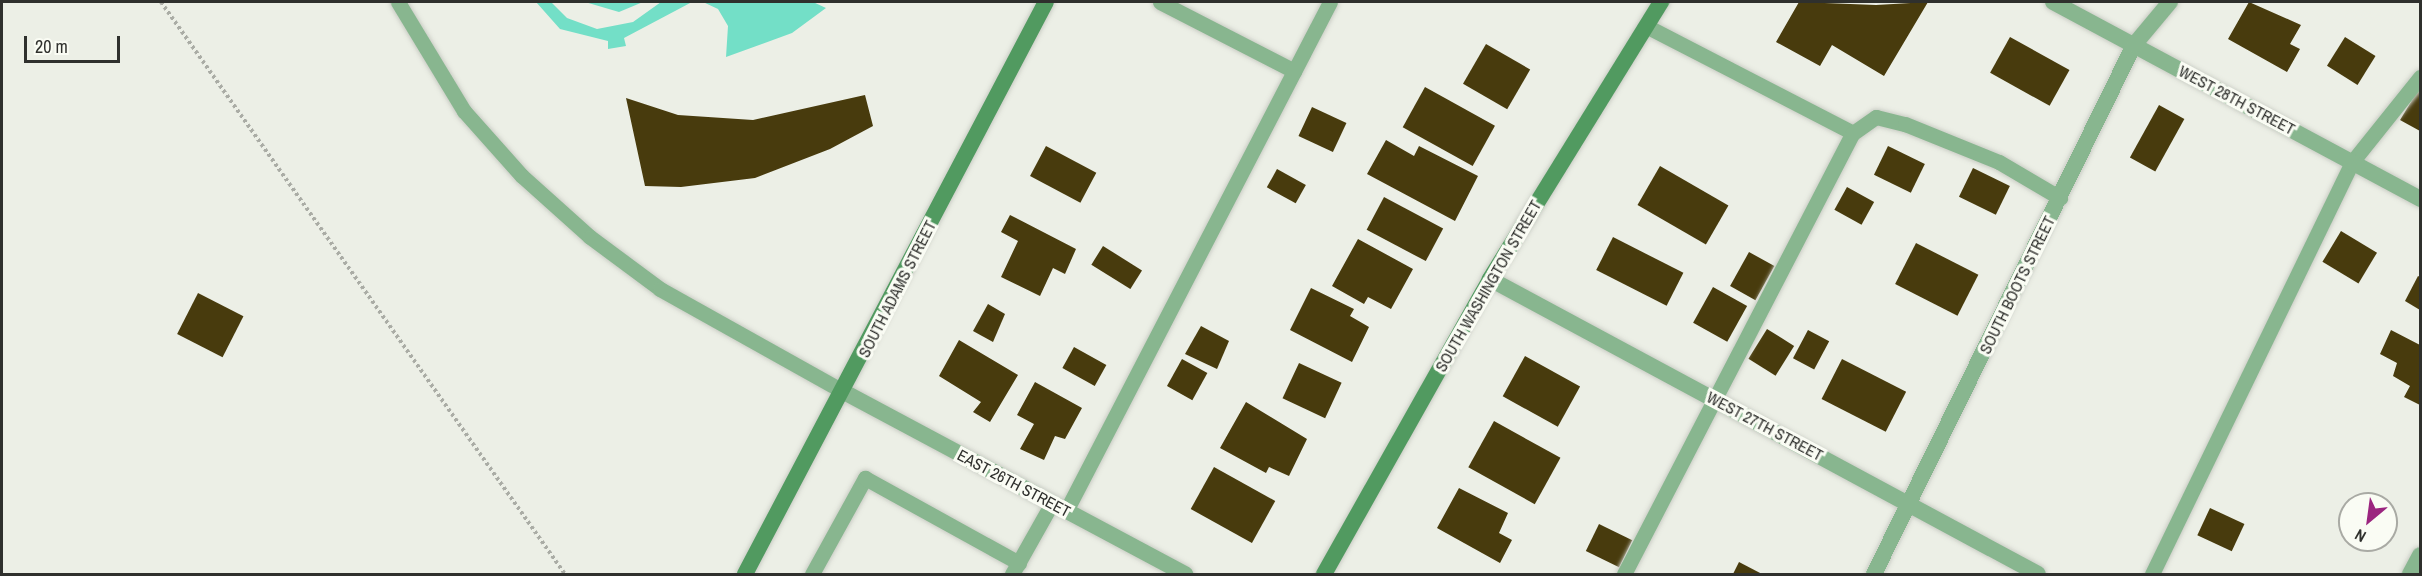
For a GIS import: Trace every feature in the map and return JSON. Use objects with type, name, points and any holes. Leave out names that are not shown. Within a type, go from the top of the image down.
[{"type":"main road","name":"SOUTH ADAMS STREET","points":[[745,574],[844,392],[1046,2]]},
{"type":"main road","name":"SOUTH WASHINGTON STREET","points":[[1324,574],[1490,279],[1661,2]]},
{"type":"street","name":"WEST 28TH STREET","points":[[2053,2],[2421,199]]},
{"type":"street","name":"SOUTH BOOTS STREET","points":[[1874,574],[1911,504],[2134,45],[2170,2]]},
{"type":"street","name":"WEST 27TH STREET","points":[[1490,279],[2038,574]]},
{"type":"street","name":"EAST 26TH STREET","points":[[844,392],[1185,574]]},
{"type":"street","points":[[2410,574],[2421,555]]},
{"type":"lane","points":[[398,2],[464,111],[522,176],[590,237],[660,289],[844,392]]},
{"type":"lane","points":[[1160,2],[1294,71]]},
{"type":"lane","points":[[812,574],[865,478],[1015,569],[1059,507],[1330,2]]},
{"type":"lane","points":[[1646,26],[1853,133]]},
{"type":"lane","points":[[2152,574],[2352,162],[2421,77]]},
{"type":"lane","points":[[1624,574],[1853,133],[1876,117],[1905,124],[1999,162],[2060,198]]},
{"type":"path","points":[[161,2],[566,574]]},
{"type":"shaded area","points":[[536,2],[551,2],[567,18],[597,29],[633,22],[661,2],[692,2],[624,38],[626,46],[608,49],[608,41],[560,29]]},
{"type":"shaded area","points":[[585,2],[643,2],[619,12]]},
{"type":"shaded area","points":[[703,2],[813,2],[826,8],[792,33],[726,57],[728,26],[718,9]]},
{"type":"building","points":[[1799,2],[1876,5],[1928,2],[1884,76],[1832,45],[1820,66],[1776,42]]},
{"type":"building","points":[[2249,2],[2301,25],[2290,44],[2300,49],[2287,72],[2228,39]]},
{"type":"building","points":[[2010,37],[2069,70],[2050,106],[1990,73]]},
{"type":"building","points":[[2345,37],[2376,56],[2358,85],[2327,66]]},
{"type":"building","points":[[1486,44],[1530,70],[1507,109],[1463,84]]},
{"type":"building","points":[[1425,87],[1495,126],[1473,166],[1403,127]]},
{"type":"building","points":[[2420,87],[2420,131],[2400,120]]},
{"type":"building","points":[[865,95],[873,126],[830,149],[755,178],[681,187],[645,186],[626,98],[678,115],[753,120]]},
{"type":"building","points":[[2159,105],[2184,119],[2155,172],[2130,157]]},
{"type":"building","points":[[1312,107],[1346,123],[1333,152],[1298,136]]},
{"type":"building","points":[[1386,140],[1414,156],[1419,146],[1478,176],[1455,221],[1367,174]]},
{"type":"building","points":[[1046,146],[1096,173],[1080,203],[1030,176]]},
{"type":"building","points":[[1888,146],[1925,164],[1911,193],[1874,175]]},
{"type":"building","points":[[1660,166],[1728,206],[1706,244],[1638,205]]},
{"type":"building","points":[[1973,168],[2010,186],[1996,215],[1959,197]]},
{"type":"building","points":[[1277,169],[1306,185],[1296,203],[1267,187]]},
{"type":"building","points":[[1847,187],[1874,202],[1862,225],[1834,210]]},
{"type":"building","points":[[1384,197],[1443,228],[1426,261],[1367,230]]},
{"type":"building","points":[[1010,215],[1076,249],[1065,274],[1053,268],[1040,296],[1001,277],[1018,241],[1001,232]]},
{"type":"building","points":[[2341,231],[2377,253],[2358,283],[2322,262]]},
{"type":"building","points":[[1613,237],[1683,273],[1667,306],[1596,270]]},
{"type":"building","points":[[1358,239],[1413,269],[1391,309],[1368,297],[1364,304],[1332,286]]},
{"type":"building","points":[[1916,243],[1978,275],[1957,316],[1895,284]]},
{"type":"building","points":[[1103,246],[1142,270],[1130,289],[1091,265]]},
{"type":"building","points":[[1749,252],[1774,266],[1755,300],[1730,286]]},
{"type":"building","points":[[2418,276],[2420,277],[2420,310],[2405,301]]},
{"type":"building","points":[[1713,287],[1747,306],[1727,342],[1693,323]]},
{"type":"building","points":[[1311,288],[1354,309],[1350,316],[1369,327],[1352,362],[1290,330]]},
{"type":"building","points":[[198,293],[243,316],[223,357],[177,334]]},
{"type":"building","points":[[988,304],[1005,314],[993,342],[973,331]]},
{"type":"building","points":[[1201,326],[1229,341],[1217,369],[1185,354]]},
{"type":"building","points":[[1767,329],[1794,346],[1776,376],[1748,359]]},
{"type":"building","points":[[1808,330],[1829,341],[1814,370],[1793,358]]},
{"type":"building","points":[[2391,330],[2420,345],[2420,405],[2404,397],[2410,386],[2393,376],[2397,363],[2380,354]]},
{"type":"building","points":[[959,340],[1018,375],[990,422],[973,412],[981,402],[939,376]]},
{"type":"building","points":[[1074,347],[1106,365],[1095,386],[1062,368]]},
{"type":"building","points":[[1525,356],[1580,387],[1558,427],[1503,396]]},
{"type":"building","points":[[1182,359],[1207,373],[1192,400],[1167,386]]},
{"type":"building","points":[[1842,359],[1906,392],[1886,432],[1822,399]]},
{"type":"building","points":[[1299,363],[1342,383],[1325,418],[1283,398]]},
{"type":"building","points":[[1035,382],[1082,408],[1065,439],[1055,436],[1044,460],[1020,449],[1034,424],[1017,415]]},
{"type":"building","points":[[1246,402],[1307,439],[1289,476],[1269,467],[1266,473],[1220,448]]},
{"type":"building","points":[[1494,421],[1560,458],[1535,504],[1468,467]]},
{"type":"building","points":[[1214,467],[1275,501],[1252,543],[1191,509]]},
{"type":"building","points":[[1459,488],[1508,513],[1499,533],[1512,540],[1500,563],[1437,528]]},
{"type":"building","points":[[2210,508],[2244,524],[2232,551],[2197,535]]},
{"type":"building","points":[[1599,524],[1632,540],[1619,567],[1586,551]]},
{"type":"building","points":[[1739,562],[1762,574],[1733,574]]}]
